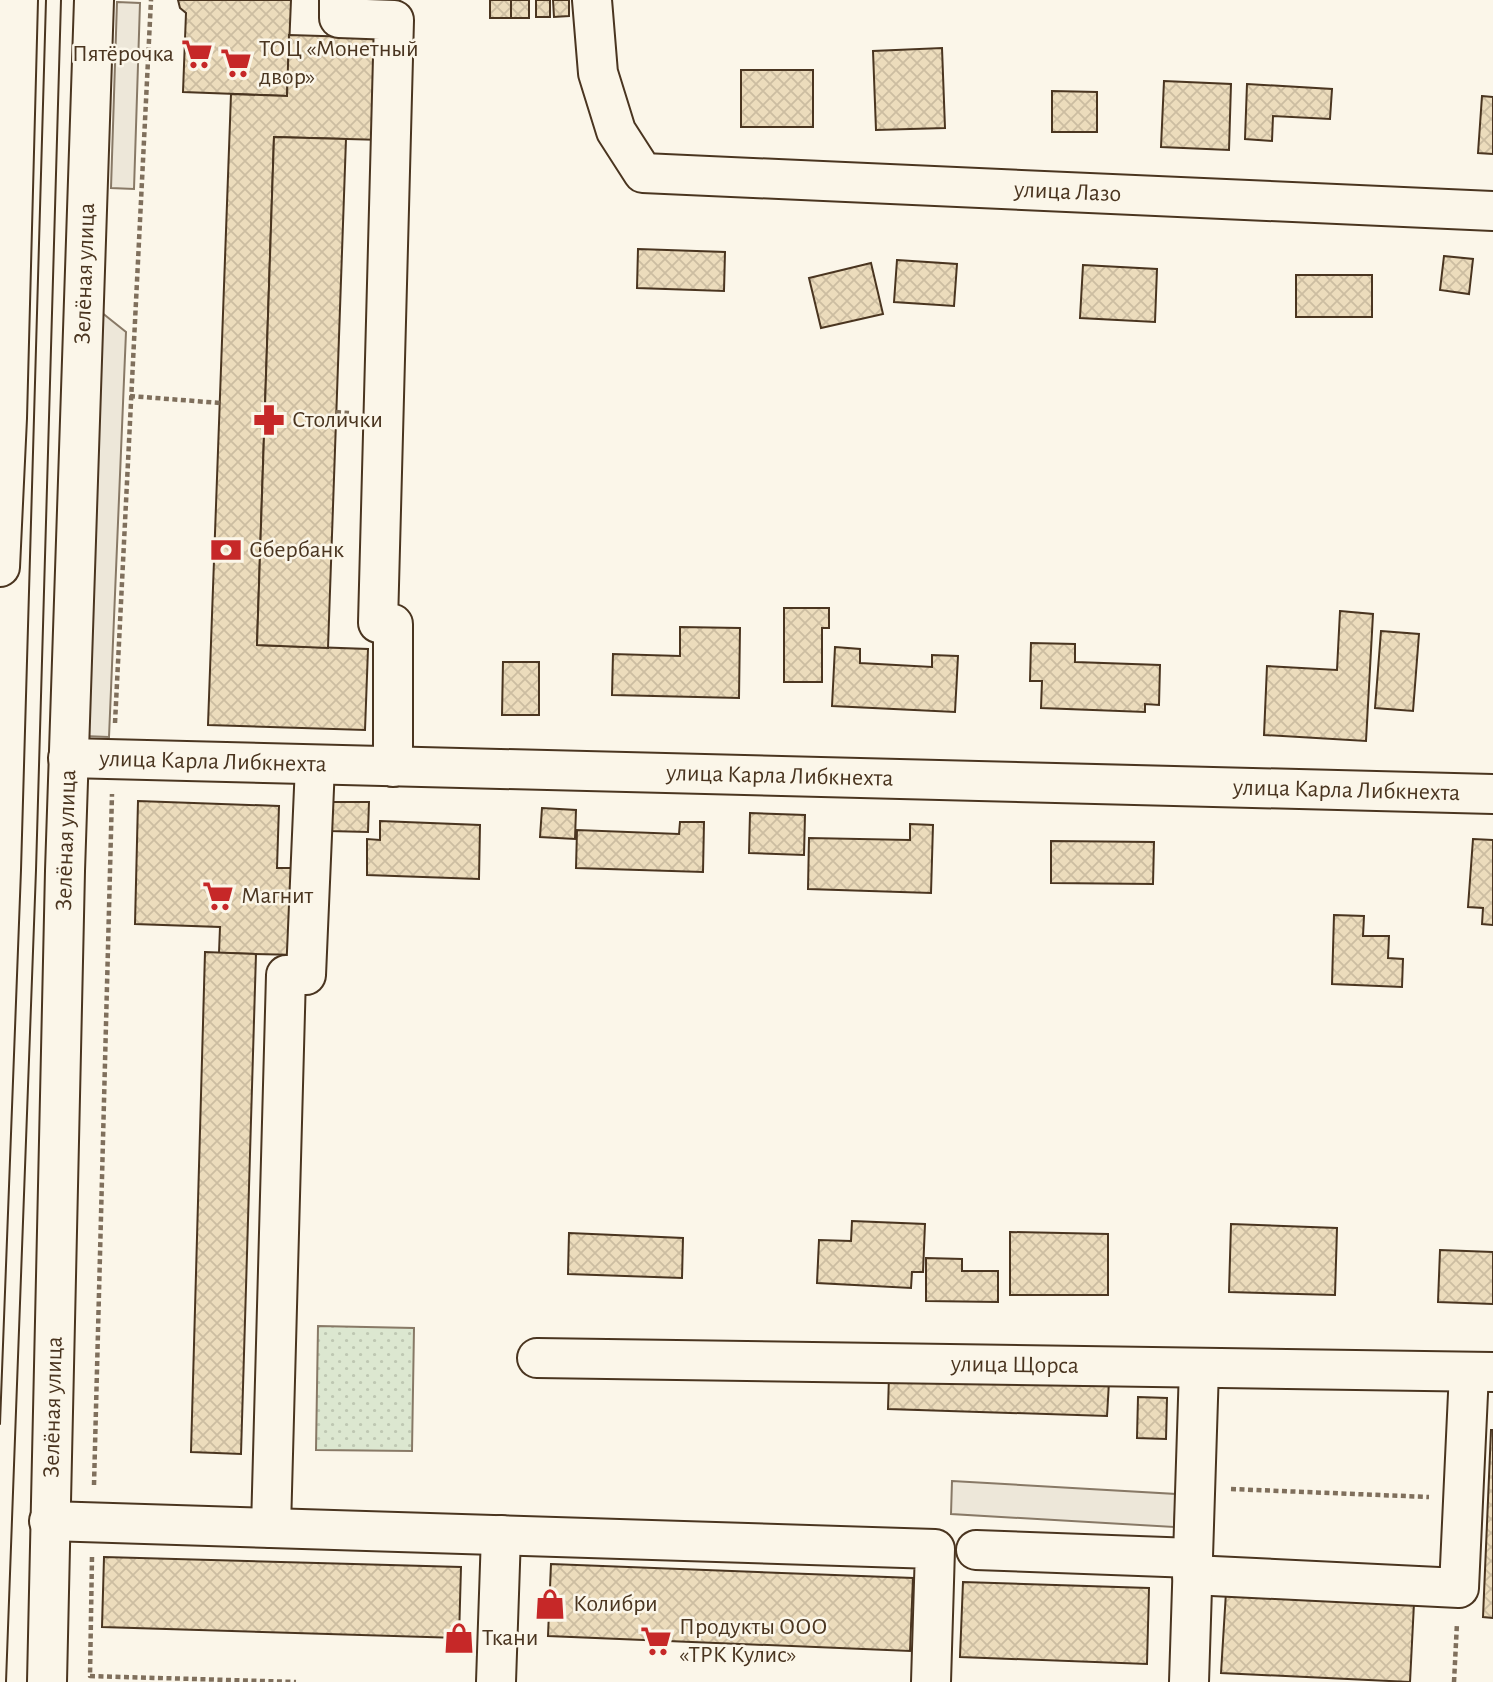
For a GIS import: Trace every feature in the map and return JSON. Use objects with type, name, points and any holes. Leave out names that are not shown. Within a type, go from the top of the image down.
[{"type":"street","points":[[0,567],[7,418],[18,0]]},
{"type":"street","name":"Зелёная улица","points":[[47,1682],[68,758],[94,0]]},
{"type":"street","points":[[339,0],[339,18],[394,20],[378,623],[393,624],[393,767]]},
{"type":"street","name":"улица Лазо","points":[[592,0],[598,72],[616,131],[643,173],[1493,211]]},
{"type":"street","name":"улица Карла Либкнехта","points":[[68,758],[1493,794]]},
{"type":"street","points":[[271,1528],[286,975],[306,975],[315,765]]},
{"type":"street","name":"улица Щорса","points":[[537,1358],[1481,1372]]},
{"type":"street","points":[[1189,1682],[1199,1368]]},
{"type":"street","points":[[976,1550],[1459,1588],[1463,1499],[1481,1372]]},
{"type":"street","points":[[49,1521],[935,1549],[931,1682]]},
{"type":"street","points":[[496,1682],[501,1535]]},
{"type":"path","points":[[151,0],[108,872],[90,1676],[296,1682]]},
{"type":"path","points":[[130,396],[220,403]]},
{"type":"path","points":[[1195,1487],[1463,1499]]},
{"type":"path","points":[[1454,1682],[1459,1588]]},
{"type":"green space","points":[[318,1326],[414,1328],[412,1451],[316,1450]]},
{"type":"shaded area","points":[[117,2],[140,3],[134,189],[111,188]]},
{"type":"shaded area","points":[[101,312],[126,332],[109,737],[83,736]]},
{"type":"shaded area","points":[[952,1481],[1176,1494],[1174,1527],[951,1514]]},
{"type":"building","name":"ТОЦ «Монетный двор»","points":[[178,0],[291,0],[287,96],[183,92],[186,13],[180,8]]},
{"type":"building","points":[[490,0],[511,0],[511,18],[490,18]]},
{"type":"building","points":[[511,0],[529,0],[529,18],[511,18]]},
{"type":"building","points":[[536,0],[550,0],[550,17],[536,17]]},
{"type":"building","points":[[553,0],[569,0],[569,16],[554,17]]},
{"type":"building","points":[[289,35],[387,38],[383,140],[274,137],[257,645],[368,649],[365,730],[208,725],[231,94],[287,96]]},
{"type":"building","points":[[942,48],[945,128],[876,130],[873,51]]},
{"type":"building","points":[[741,70],[813,70],[813,127],[741,127]]},
{"type":"building","points":[[1164,81],[1231,84],[1229,150],[1161,147]]},
{"type":"building","points":[[1247,84],[1332,89],[1330,119],[1273,116],[1272,141],[1245,139]]},
{"type":"building","points":[[1052,91],[1097,92],[1097,132],[1052,132]]},
{"type":"building","points":[[1482,96],[1493,97],[1493,154],[1478,153]]},
{"type":"building","points":[[274,137],[346,139],[328,648],[257,645]]},
{"type":"building","points":[[638,249],[725,252],[724,291],[637,288]]},
{"type":"building","points":[[1444,256],[1473,259],[1469,294],[1440,290]]},
{"type":"building","points":[[897,260],[957,264],[954,306],[894,302]]},
{"type":"building","points":[[871,263],[883,314],[821,328],[809,278]]},
{"type":"building","points":[[1083,265],[1157,269],[1155,322],[1080,318]]},
{"type":"building","points":[[1296,275],[1372,275],[1372,317],[1296,317]]},
{"type":"building","points":[[784,608],[829,608],[829,628],[822,628],[822,682],[784,682]]},
{"type":"building","points":[[1340,611],[1373,614],[1366,741],[1264,735],[1267,666],[1337,670]]},
{"type":"building","points":[[680,627],[740,628],[739,698],[612,695],[613,654],[680,656]]},
{"type":"building","points":[[1381,631],[1419,634],[1413,711],[1375,708]]},
{"type":"building","points":[[1031,643],[1075,644],[1075,662],[1160,665],[1159,705],[1145,704],[1145,712],[1041,708],[1042,681],[1030,681]]},
{"type":"building","points":[[835,647],[860,649],[860,663],[932,667],[932,655],[958,656],[955,712],[832,706]]},
{"type":"building","points":[[503,662],[539,662],[539,715],[502,715]]},
{"type":"building","name":"Магнит","points":[[138,801],[279,806],[277,868],[300,868],[298,955],[219,953],[220,927],[135,924]]},
{"type":"building","points":[[329,802],[369,802],[368,832],[329,831]]},
{"type":"building","points":[[542,808],[576,810],[575,839],[540,837]]},
{"type":"building","points":[[750,813],[805,815],[804,855],[749,853]]},
{"type":"building","points":[[380,821],[480,825],[479,879],[367,875],[367,839],[380,840]]},
{"type":"building","points":[[680,822],[704,822],[703,872],[576,868],[577,830],[679,834]]},
{"type":"building","points":[[910,824],[933,825],[931,893],[808,889],[809,838],[910,840]]},
{"type":"building","points":[[1473,839],[1493,840],[1493,925],[1482,924],[1483,908],[1468,907]]},
{"type":"building","points":[[1051,841],[1154,842],[1153,884],[1051,883]]},
{"type":"building","points":[[1334,915],[1364,916],[1363,936],[1389,936],[1388,958],[1403,959],[1402,987],[1332,984]]},
{"type":"building","points":[[205,952],[256,954],[241,1454],[191,1452]]},
{"type":"building","points":[[852,1221],[925,1224],[923,1272],[912,1272],[911,1288],[817,1283],[819,1240],[851,1241]]},
{"type":"building","points":[[1231,1224],[1337,1228],[1335,1295],[1229,1292]]},
{"type":"building","points":[[1010,1232],[1108,1234],[1108,1295],[1010,1295]]},
{"type":"building","points":[[569,1233],[683,1238],[682,1278],[568,1274]]},
{"type":"building","points":[[1440,1250],[1493,1252],[1493,1304],[1438,1302]]},
{"type":"building","points":[[926,1258],[962,1259],[962,1271],[998,1271],[998,1302],[926,1301]]},
{"type":"building","points":[[889,1375],[1109,1382],[1107,1416],[888,1409]]},
{"type":"building","points":[[1138,1397],[1167,1398],[1166,1439],[1137,1438]]},
{"type":"building","points":[[1493,1430],[1493,1618],[1483,1617]]},
{"type":"building","points":[[104,1557],[461,1567],[459,1638],[102,1627]]},
{"type":"building","points":[[551,1564],[913,1578],[910,1651],[548,1636]]},
{"type":"building","points":[[963,1582],[1149,1588],[1147,1664],[960,1657]]},
{"type":"building","points":[[1226,1592],[1414,1603],[1410,1682],[1221,1673]]},
{"type":"tram line","points":[[0,1424],[21,870],[46,0]]},
{"type":"tram line","points":[[6,1682],[36,870],[61,0]]},
{"type":"place","name":"Пятёрочка","points":[[197,54]]},
{"type":"place","name":"ТОЦ «Монетный двор»","points":[[236,63]]},
{"type":"place","name":"Столички","points":[[269,420]]},
{"type":"place","name":"Сбербанк","points":[[226,550]]},
{"type":"place","name":"Магнит","points":[[218,896]]},
{"type":"place","name":"Колибри","points":[[550,1604]]},
{"type":"place","name":"Ткани","points":[[459,1638]]},
{"type":"place","name":"Продукты ООО «ТРК Кулис»","points":[[656,1641]]}]
